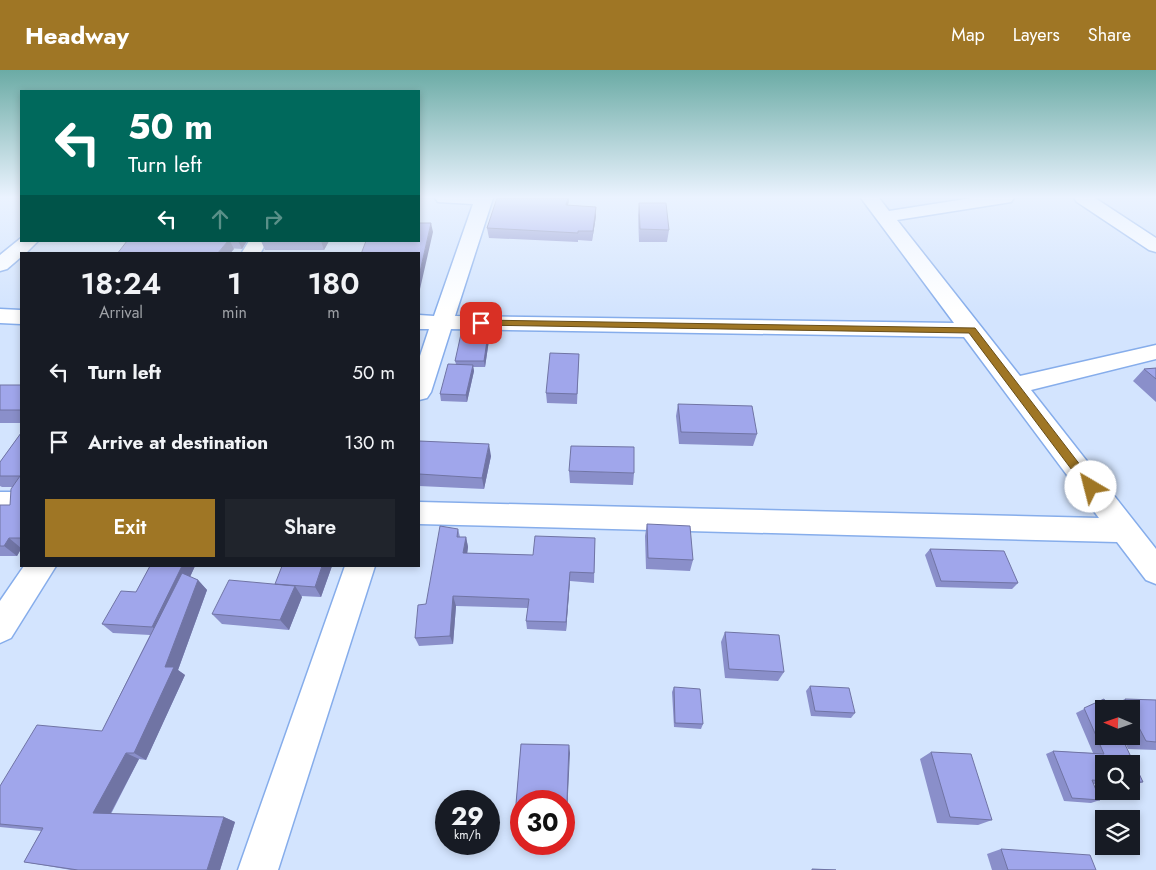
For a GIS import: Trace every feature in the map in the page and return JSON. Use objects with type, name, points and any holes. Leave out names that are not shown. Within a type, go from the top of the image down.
[{"type":"street","points":[[420,389],[471,235]]},
{"type":"street","points":[[898,235],[1156,572]]},
{"type":"street","points":[[1140,235],[1156,246]]},
{"type":"street","points":[[0,265],[27,242]]},
{"type":"street","points":[[0,316],[20,317]]},
{"type":"street","points":[[420,322],[971,330]]},
{"type":"street","points":[[1014,386],[1156,352]]},
{"type":"street","points":[[0,503],[20,503]]},
{"type":"street","points":[[420,513],[1124,530]]},
{"type":"street","points":[[0,628],[40,567]]},
{"type":"street","points":[[258,870],[360,567]]},
{"type":"building","points":[[420,235],[428,235],[420,272],[420,252],[362,252],[366,242],[420,242]]},
{"type":"building","points":[[126,242],[227,242],[219,252],[119,252]]},
{"type":"building","points":[[461,334],[488,334],[484,361],[455,361]]},
{"type":"building","points":[[550,353],[579,354],[577,394],[546,393]]},
{"type":"building","points":[[448,364],[473,365],[466,395],[440,394]]},
{"type":"building","points":[[1156,368],[1156,379],[1144,369]]},
{"type":"building","points":[[0,385],[20,385],[20,410],[0,410]]},
{"type":"building","points":[[678,404],[752,406],[757,434],[681,432]]},
{"type":"building","points":[[20,434],[20,476],[0,476],[0,462]]},
{"type":"building","points":[[420,441],[489,444],[482,478],[420,474]]},
{"type":"building","points":[[571,446],[634,447],[634,473],[569,471]]},
{"type":"building","points":[[20,476],[20,538],[9,538],[4,546],[0,546],[0,505],[10,505],[11,489]]},
{"type":"building","points":[[647,524],[690,526],[693,560],[648,558]]},
{"type":"building","points":[[440,526],[458,529],[457,537],[466,537],[463,553],[533,555],[535,536],[595,538],[594,573],[570,572],[566,622],[526,621],[529,599],[453,596],[450,636],[415,638],[418,605],[426,604]]},
{"type":"building","points":[[930,549],[1004,551],[1018,583],[941,581]]},
{"type":"building","points":[[149,567],[182,567],[152,627],[102,624],[121,591],[136,592]]},
{"type":"building","points":[[282,567],[322,567],[315,587],[275,584]]},
{"type":"building","points":[[182,573],[198,580],[165,667],[174,667],[134,753],[126,753],[93,813],[224,817],[207,870],[78,870],[24,862],[43,828],[0,824],[0,786],[37,725],[102,731]]},
{"type":"building","points":[[229,580],[295,586],[280,620],[212,614]]},
{"type":"building","points":[[725,632],[779,635],[784,672],[729,669]]},
{"type":"building","points":[[810,686],[849,688],[855,713],[815,711]]},
{"type":"building","points":[[674,687],[700,689],[703,724],[675,723]]},
{"type":"building","points":[[1125,699],[1156,700],[1156,742],[1146,741],[1140,729],[1140,700]]},
{"type":"building","points":[[1095,703],[1095,733],[1084,708]]},
{"type":"building","points":[[521,744],[569,745],[567,790],[517,790]]},
{"type":"building","points":[[1100,745],[1125,745],[1130,755],[1095,755],[1095,780],[1092,780],[1095,788],[1095,800],[1072,798],[1053,751],[1104,754]]},
{"type":"building","points":[[931,752],[971,754],[992,820],[950,817]]},
{"type":"building","points":[[1001,849],[1090,855],[1096,870],[1008,870]]},
{"type":"route","points":[[481,323],[971,330],[1091,487]]}]
